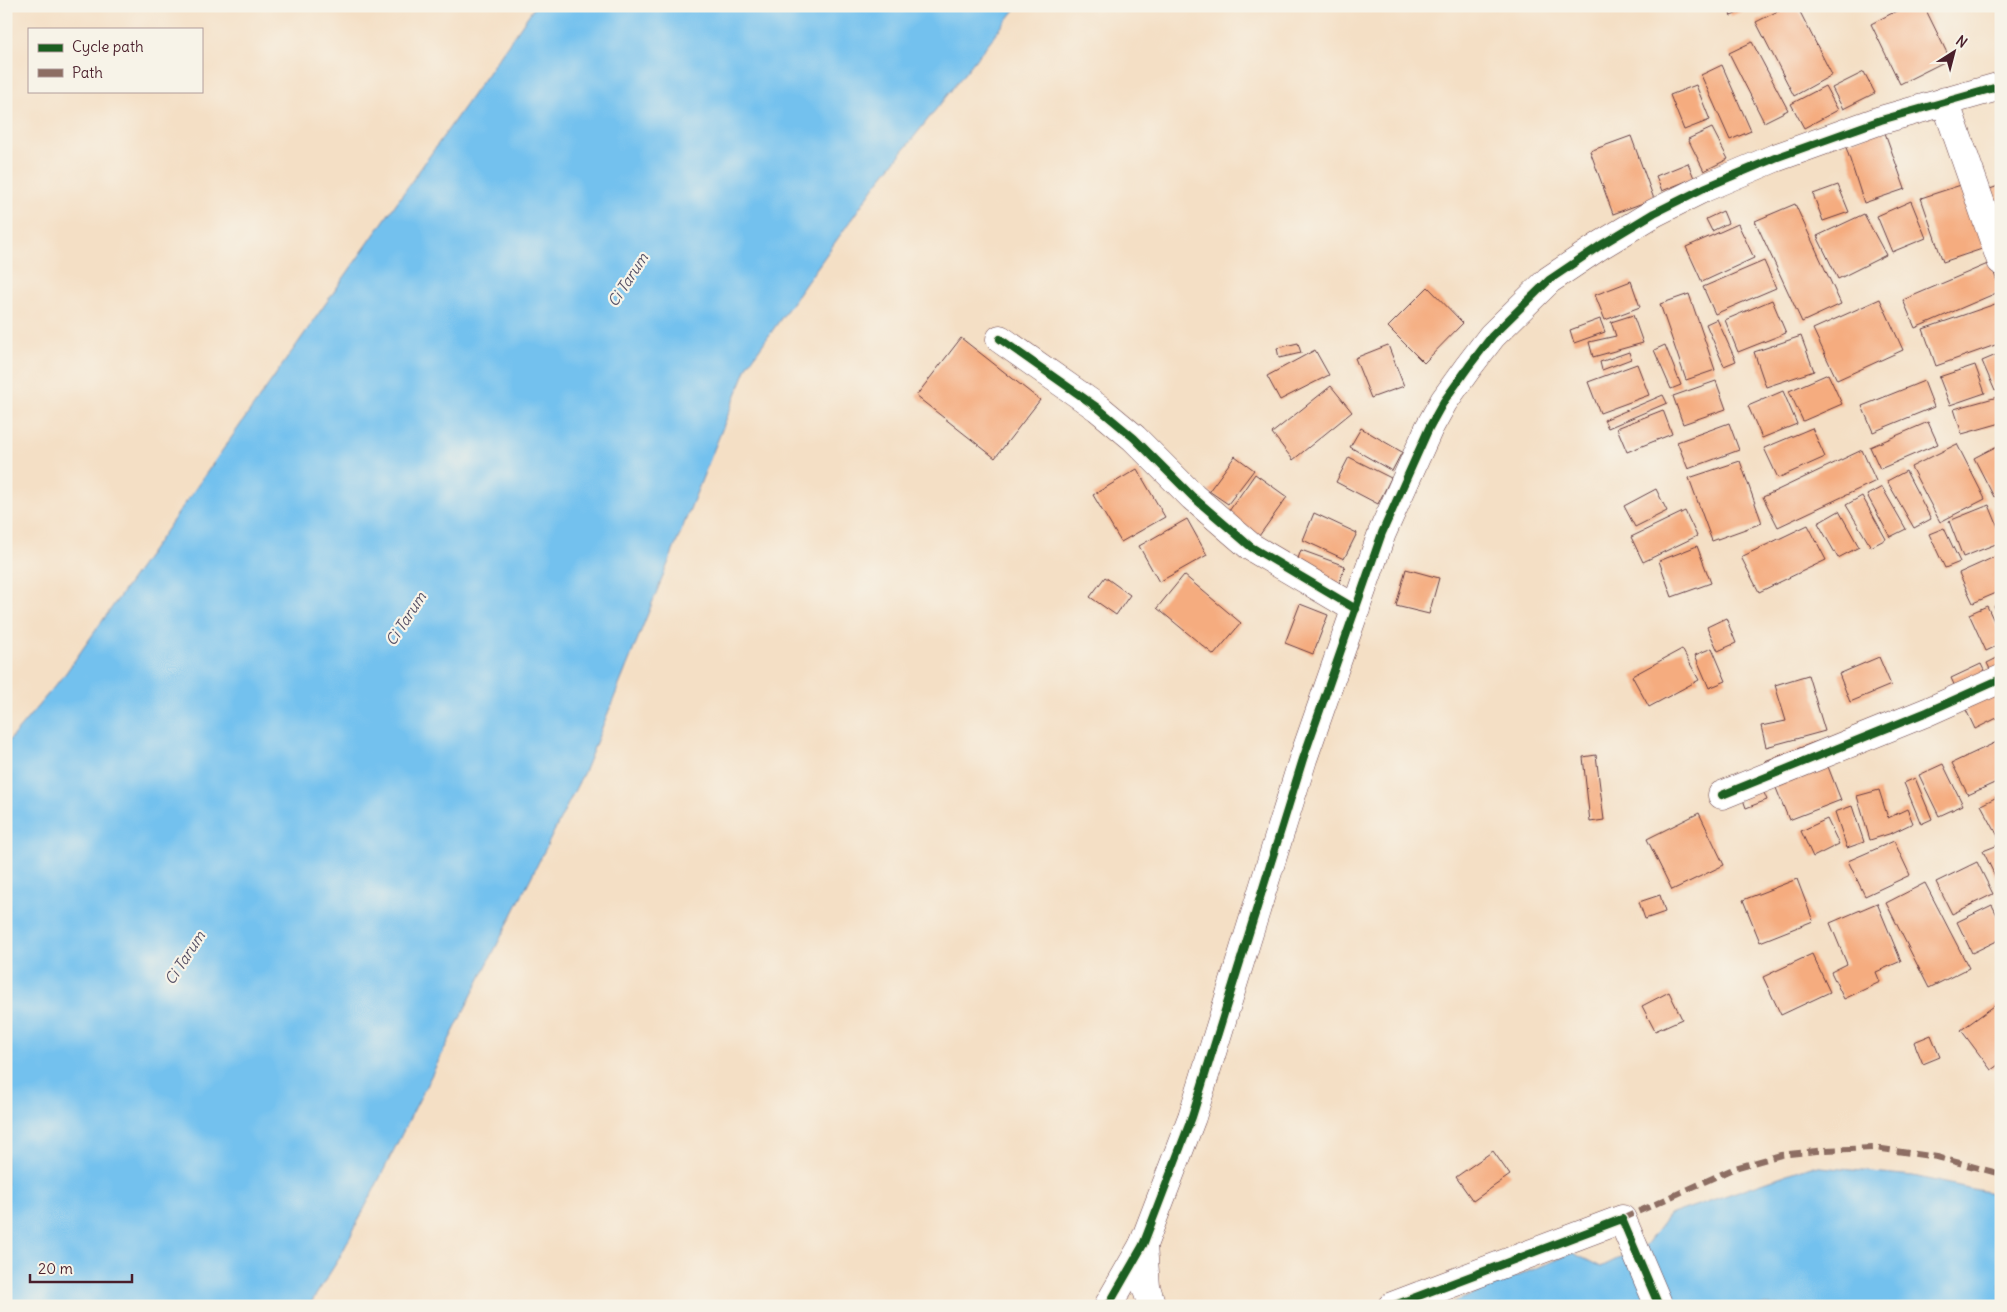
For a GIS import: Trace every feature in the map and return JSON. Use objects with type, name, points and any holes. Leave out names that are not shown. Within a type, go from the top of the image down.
[{"type":"street","points":[[1108,1306],[1143,1246],[1192,1117],[1303,759],[1390,516],[1416,456],[1444,401],[1492,336],[1549,280],[1654,213],[1704,188],[1774,158],[1872,123],[2001,86]]},
{"type":"street","points":[[1946,101],[2001,261]]},
{"type":"street","points":[[1000,339],[1098,408],[1134,438],[1193,497],[1251,547],[1356,609]]},
{"type":"street","points":[[1722,795],[1927,712],[2001,679]]},
{"type":"street","points":[[1392,1306],[1622,1219],[1659,1306]]},
{"type":"street","points":[[1143,1246],[1146,1286],[1152,1306]]},
{"type":"water","name":"Ci Tarum","points":[[535,6],[1018,6],[875,186],[748,365],[585,770],[340,1257],[309,1306],[6,1306],[6,744],[65,674]]},
{"type":"water","points":[[1811,1166],[1913,1176],[2001,1195],[2001,1306],[1445,1306],[1573,1253],[1601,1267],[1646,1245],[1669,1215]]},
{"type":"building","points":[[1727,6],[1753,6],[1731,16]]},
{"type":"building","points":[[1788,6],[1797,6],[1832,75],[1794,96],[1756,22]]},
{"type":"building","points":[[1906,6],[1924,6],[1950,59],[1900,84],[1871,24]]},
{"type":"building","points":[[1752,42],[1788,110],[1764,122],[1729,53]]},
{"type":"building","points":[[1722,65],[1751,131],[1730,140],[1701,75]]},
{"type":"building","points":[[1864,72],[1875,93],[1843,109],[1832,88]]},
{"type":"building","points":[[1696,85],[1710,120],[1684,130],[1670,95]]},
{"type":"building","points":[[1825,86],[1838,110],[1804,128],[1791,104]]},
{"type":"building","points":[[1712,128],[1728,159],[1704,171],[1688,139]]},
{"type":"building","points":[[1884,130],[1905,189],[1864,203],[1845,144]]},
{"type":"building","points":[[1631,136],[1654,199],[1613,214],[1590,151]]},
{"type":"building","points":[[1688,163],[1694,178],[1662,191],[1656,176]]},
{"type":"building","points":[[1967,183],[1988,247],[1943,262],[1921,198]]},
{"type":"building","points":[[1838,185],[1849,212],[1823,221],[1813,194]]},
{"type":"building","points":[[2001,185],[2001,259],[1979,193]]},
{"type":"building","points":[[1911,201],[1926,238],[1892,252],[1877,216]]},
{"type":"building","points":[[1795,204],[1841,304],[1802,322],[1755,221]]},
{"type":"building","points":[[1723,211],[1728,223],[1712,231],[1706,219]]},
{"type":"building","points":[[1864,214],[1886,255],[1838,279],[1817,236]]},
{"type":"building","points":[[1738,224],[1754,258],[1702,282],[1686,247]]},
{"type":"building","points":[[1764,261],[1776,288],[1715,314],[1703,287]]},
{"type":"building","points":[[1990,263],[2001,291],[1915,328],[1903,300]]},
{"type":"building","points":[[1631,281],[1640,307],[1605,320],[1595,295]]},
{"type":"building","points":[[1428,287],[1463,323],[1424,363],[1388,327]]},
{"type":"building","points":[[1689,294],[1715,370],[1686,380],[1660,304]]},
{"type":"building","points":[[1880,299],[1903,350],[1837,380],[1813,329]]},
{"type":"building","points":[[1772,300],[1786,333],[1738,352],[1725,320]]},
{"type":"building","points":[[2001,302],[2001,343],[1936,366],[1923,329]]},
{"type":"building","points":[[1633,315],[1643,343],[1593,357],[1589,342],[1616,336],[1611,322]]},
{"type":"building","points":[[1600,319],[1605,332],[1574,343],[1570,330]]},
{"type":"building","points":[[1717,319],[1736,361],[1724,366],[1706,324]]},
{"type":"building","points":[[1801,336],[1814,371],[1766,387],[1754,352]]},
{"type":"building","points":[[961,338],[1040,400],[995,458],[916,396]]},
{"type":"building","points":[[1298,343],[1301,353],[1279,358],[1277,348]]},
{"type":"building","points":[[1388,345],[1404,386],[1371,398],[1355,358]]},
{"type":"building","points":[[1665,345],[1681,385],[1671,389],[1654,350]]},
{"type":"building","points":[[1315,350],[1329,375],[1280,400],[1267,376]]},
{"type":"building","points":[[1629,352],[1631,359],[1602,370],[1600,362]]},
{"type":"building","points":[[2001,353],[2001,388],[1995,391],[1982,361]]},
{"type":"building","points":[[1637,364],[1649,395],[1600,413],[1588,382]]},
{"type":"building","points":[[1975,365],[1985,393],[1950,405],[1939,377]]},
{"type":"building","points":[[1828,374],[1842,404],[1803,421],[1789,391]]},
{"type":"building","points":[[1716,381],[1726,409],[1683,424],[1673,396]]},
{"type":"building","points":[[1924,381],[1934,407],[1873,432],[1862,406]]},
{"type":"building","points":[[1331,386],[1352,412],[1293,460],[1272,433]]},
{"type":"building","points":[[1783,391],[1797,424],[1762,438],[1748,406]]},
{"type":"building","points":[[1663,395],[1667,403],[1608,428],[1604,420]]},
{"type":"building","points":[[2001,396],[2001,423],[1962,434],[1954,409]]},
{"type":"building","points":[[1663,410],[1672,434],[1627,452],[1617,428]]},
{"type":"building","points":[[1928,422],[1938,444],[1880,469],[1870,447]]},
{"type":"building","points":[[1729,423],[1739,450],[1688,469],[1677,442]]},
{"type":"building","points":[[1361,428],[1402,452],[1392,471],[1350,447]]},
{"type":"building","points":[[1812,428],[1825,457],[1778,478],[1764,448]]},
{"type":"building","points":[[1957,444],[1985,499],[1940,522],[1911,467]]},
{"type":"building","points":[[2001,444],[2001,493],[1994,497],[1974,458]]},
{"type":"building","points":[[1862,450],[1876,481],[1778,527],[1763,497]]},
{"type":"building","points":[[1235,456],[1254,470],[1228,504],[1209,491]]},
{"type":"building","points":[[1349,457],[1391,478],[1378,504],[1336,482]]},
{"type":"building","points":[[1740,461],[1762,523],[1712,541],[1689,478]]},
{"type":"building","points":[[1137,469],[1165,517],[1121,542],[1093,495]]},
{"type":"building","points":[[1906,471],[1931,519],[1914,528],[1887,481]]},
{"type":"building","points":[[1255,474],[1287,497],[1259,536],[1227,514]]},
{"type":"building","points":[[1882,487],[1906,529],[1890,537],[1867,495]]},
{"type":"building","points":[[1656,489],[1667,511],[1635,527],[1624,506]]},
{"type":"building","points":[[1862,496],[1886,539],[1871,547],[1846,505]]},
{"type":"building","points":[[1989,505],[2001,534],[2001,542],[1963,557],[1949,521]]},
{"type":"building","points":[[1685,511],[1697,536],[1643,562],[1631,537]]},
{"type":"building","points":[[1839,511],[1859,547],[1838,558],[1818,523]]},
{"type":"building","points":[[1314,513],[1357,533],[1344,559],[1303,540]]},
{"type":"building","points":[[1187,519],[1207,555],[1159,582],[1139,546]]},
{"type":"building","points":[[1808,525],[1826,560],[1759,592],[1741,557]]},
{"type":"building","points":[[1944,528],[1960,562],[1945,568],[1929,534]]},
{"type":"building","points":[[1697,546],[1711,583],[1672,597],[1659,561]]},
{"type":"building","points":[[1301,550],[1345,566],[1338,587],[1294,570]]},
{"type":"building","points":[[2001,554],[2001,591],[1973,603],[1959,573]]},
{"type":"building","points":[[1406,569],[1439,578],[1429,614],[1396,606]]},
{"type":"building","points":[[1184,575],[1241,623],[1214,655],[1157,608]]},
{"type":"building","points":[[1105,577],[1130,595],[1116,615],[1090,597]]},
{"type":"building","points":[[2001,603],[2001,621],[1994,606]]},
{"type":"building","points":[[1300,604],[1328,615],[1313,654],[1285,643]]},
{"type":"building","points":[[1987,606],[2001,636],[2001,644],[1986,651],[1969,614]]},
{"type":"building","points":[[1726,618],[1736,643],[1718,651],[1707,627]]},
{"type":"building","points":[[1712,648],[1726,681],[1709,688],[1695,655]]},
{"type":"building","points":[[1682,649],[1699,680],[1649,707],[1632,676]]},
{"type":"building","points":[[2001,656],[2001,692],[1987,663]]},
{"type":"building","points":[[1879,657],[1891,685],[1850,702],[1839,674]]},
{"type":"building","points":[[1981,664],[2001,706],[2001,716],[1975,729],[1951,678]]},
{"type":"building","points":[[1808,675],[1825,731],[1766,747],[1761,726],[1786,721],[1775,685]]},
{"type":"building","points":[[2001,740],[2001,780],[1968,795],[1952,763]]},
{"type":"building","points":[[1818,741],[1841,800],[1789,820],[1765,761]]},
{"type":"building","points":[[1596,755],[1604,820],[1590,822],[1583,757]]},
{"type":"building","points":[[1943,764],[1963,805],[1939,816],[1919,775]]},
{"type":"building","points":[[1915,778],[1932,819],[1921,824],[1904,783]]},
{"type":"building","points":[[1760,783],[1767,800],[1746,808],[1740,791]]},
{"type":"building","points":[[1879,790],[1888,818],[1907,809],[1913,823],[1892,833],[1870,840],[1857,796]]},
{"type":"building","points":[[2001,795],[2001,837],[1999,838],[1981,805]]},
{"type":"building","points":[[1852,806],[1864,842],[1847,848],[1835,812]]},
{"type":"building","points":[[1699,813],[1724,865],[1672,890],[1647,839]]},
{"type":"building","points":[[1827,819],[1839,844],[1813,857],[1801,831]]},
{"type":"building","points":[[1894,841],[1910,875],[1865,896],[1848,861]]},
{"type":"building","points":[[2001,844],[2001,876],[1996,878],[1983,851]]},
{"type":"building","points":[[1977,862],[1993,894],[1952,914],[1936,882]]},
{"type":"building","points":[[1797,879],[1813,921],[1760,942],[1743,900]]},
{"type":"building","points":[[1925,883],[1969,968],[1929,988],[1886,903]]},
{"type":"building","points":[[1660,895],[1665,912],[1645,919],[1639,902]]},
{"type":"building","points":[[1877,903],[1901,961],[1876,972],[1880,982],[1844,999],[1831,972],[1847,964],[1830,923]]},
{"type":"building","points":[[1992,905],[2001,923],[2001,939],[1972,953],[1957,922]]},
{"type":"building","points":[[1812,954],[1830,992],[1781,1015],[1763,977]]},
{"type":"building","points":[[1669,992],[1682,1019],[1655,1031],[1642,1006]]},
{"type":"building","points":[[2001,1001],[2001,1063],[1991,1070],[1961,1030]]},
{"type":"building","points":[[1931,1035],[1940,1057],[1923,1064],[1914,1042]]},
{"type":"building","points":[[1493,1151],[1510,1175],[1473,1201],[1456,1177]]},
{"type":"marked path","points":[[1622,1219],[1735,1168],[1781,1155],[1826,1150],[1875,1148],[1937,1157],[2001,1174]]},
{"type":"cycle path","points":[[1108,1306],[1143,1245],[1192,1117],[1303,759],[1382,533],[1429,428],[1444,401],[1469,366],[1492,336],[1549,280],[1601,245],[1654,213],[1704,188],[1775,158],[1881,120],[2001,86]]},
{"type":"cycle path","points":[[1000,339],[1098,408],[1134,438],[1193,497],[1251,547],[1356,609]]},
{"type":"cycle path","points":[[1722,795],[1927,712],[2001,679]]},
{"type":"cycle path","points":[[1392,1306],[1622,1219],[1659,1306]]}]
